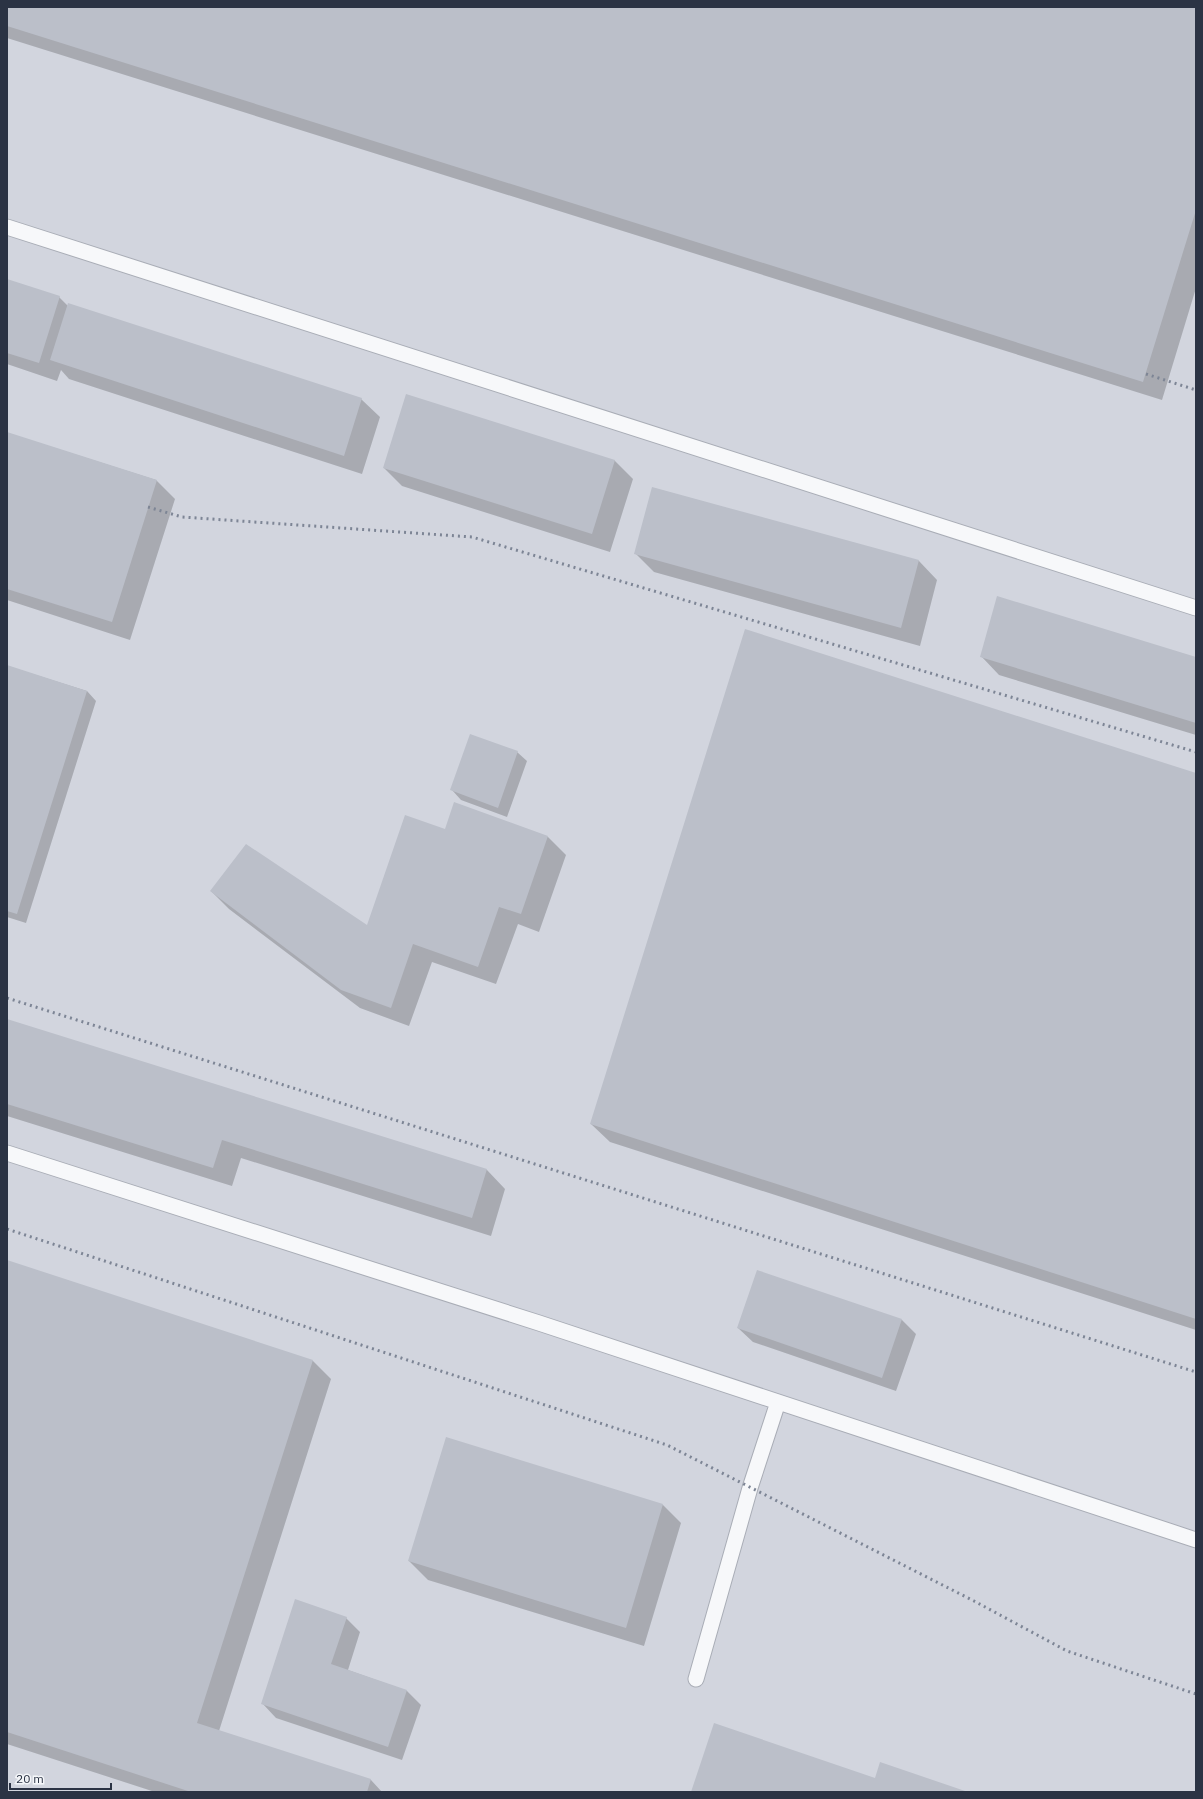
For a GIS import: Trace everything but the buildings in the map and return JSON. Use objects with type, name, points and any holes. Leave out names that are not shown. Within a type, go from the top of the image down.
[{"type":"lane","points":[[7,227],[1196,608]]},
{"type":"lane","points":[[7,1153],[531,1321],[1196,1540]]},
{"type":"lane","points":[[696,1679],[750,1488],[778,1402]]},
{"type":"shaded area","points":[[7,7],[1196,7],[1196,1792],[7,1792]]},
{"type":"railway","points":[[1146,374],[1196,390]]},
{"type":"railway","points":[[148,507],[182,517],[472,537],[1196,752]]},
{"type":"railway","points":[[7,998],[1196,1372]]},
{"type":"railway","points":[[7,1229],[667,1445],[974,1601],[1067,1651],[1196,1694]]}]
